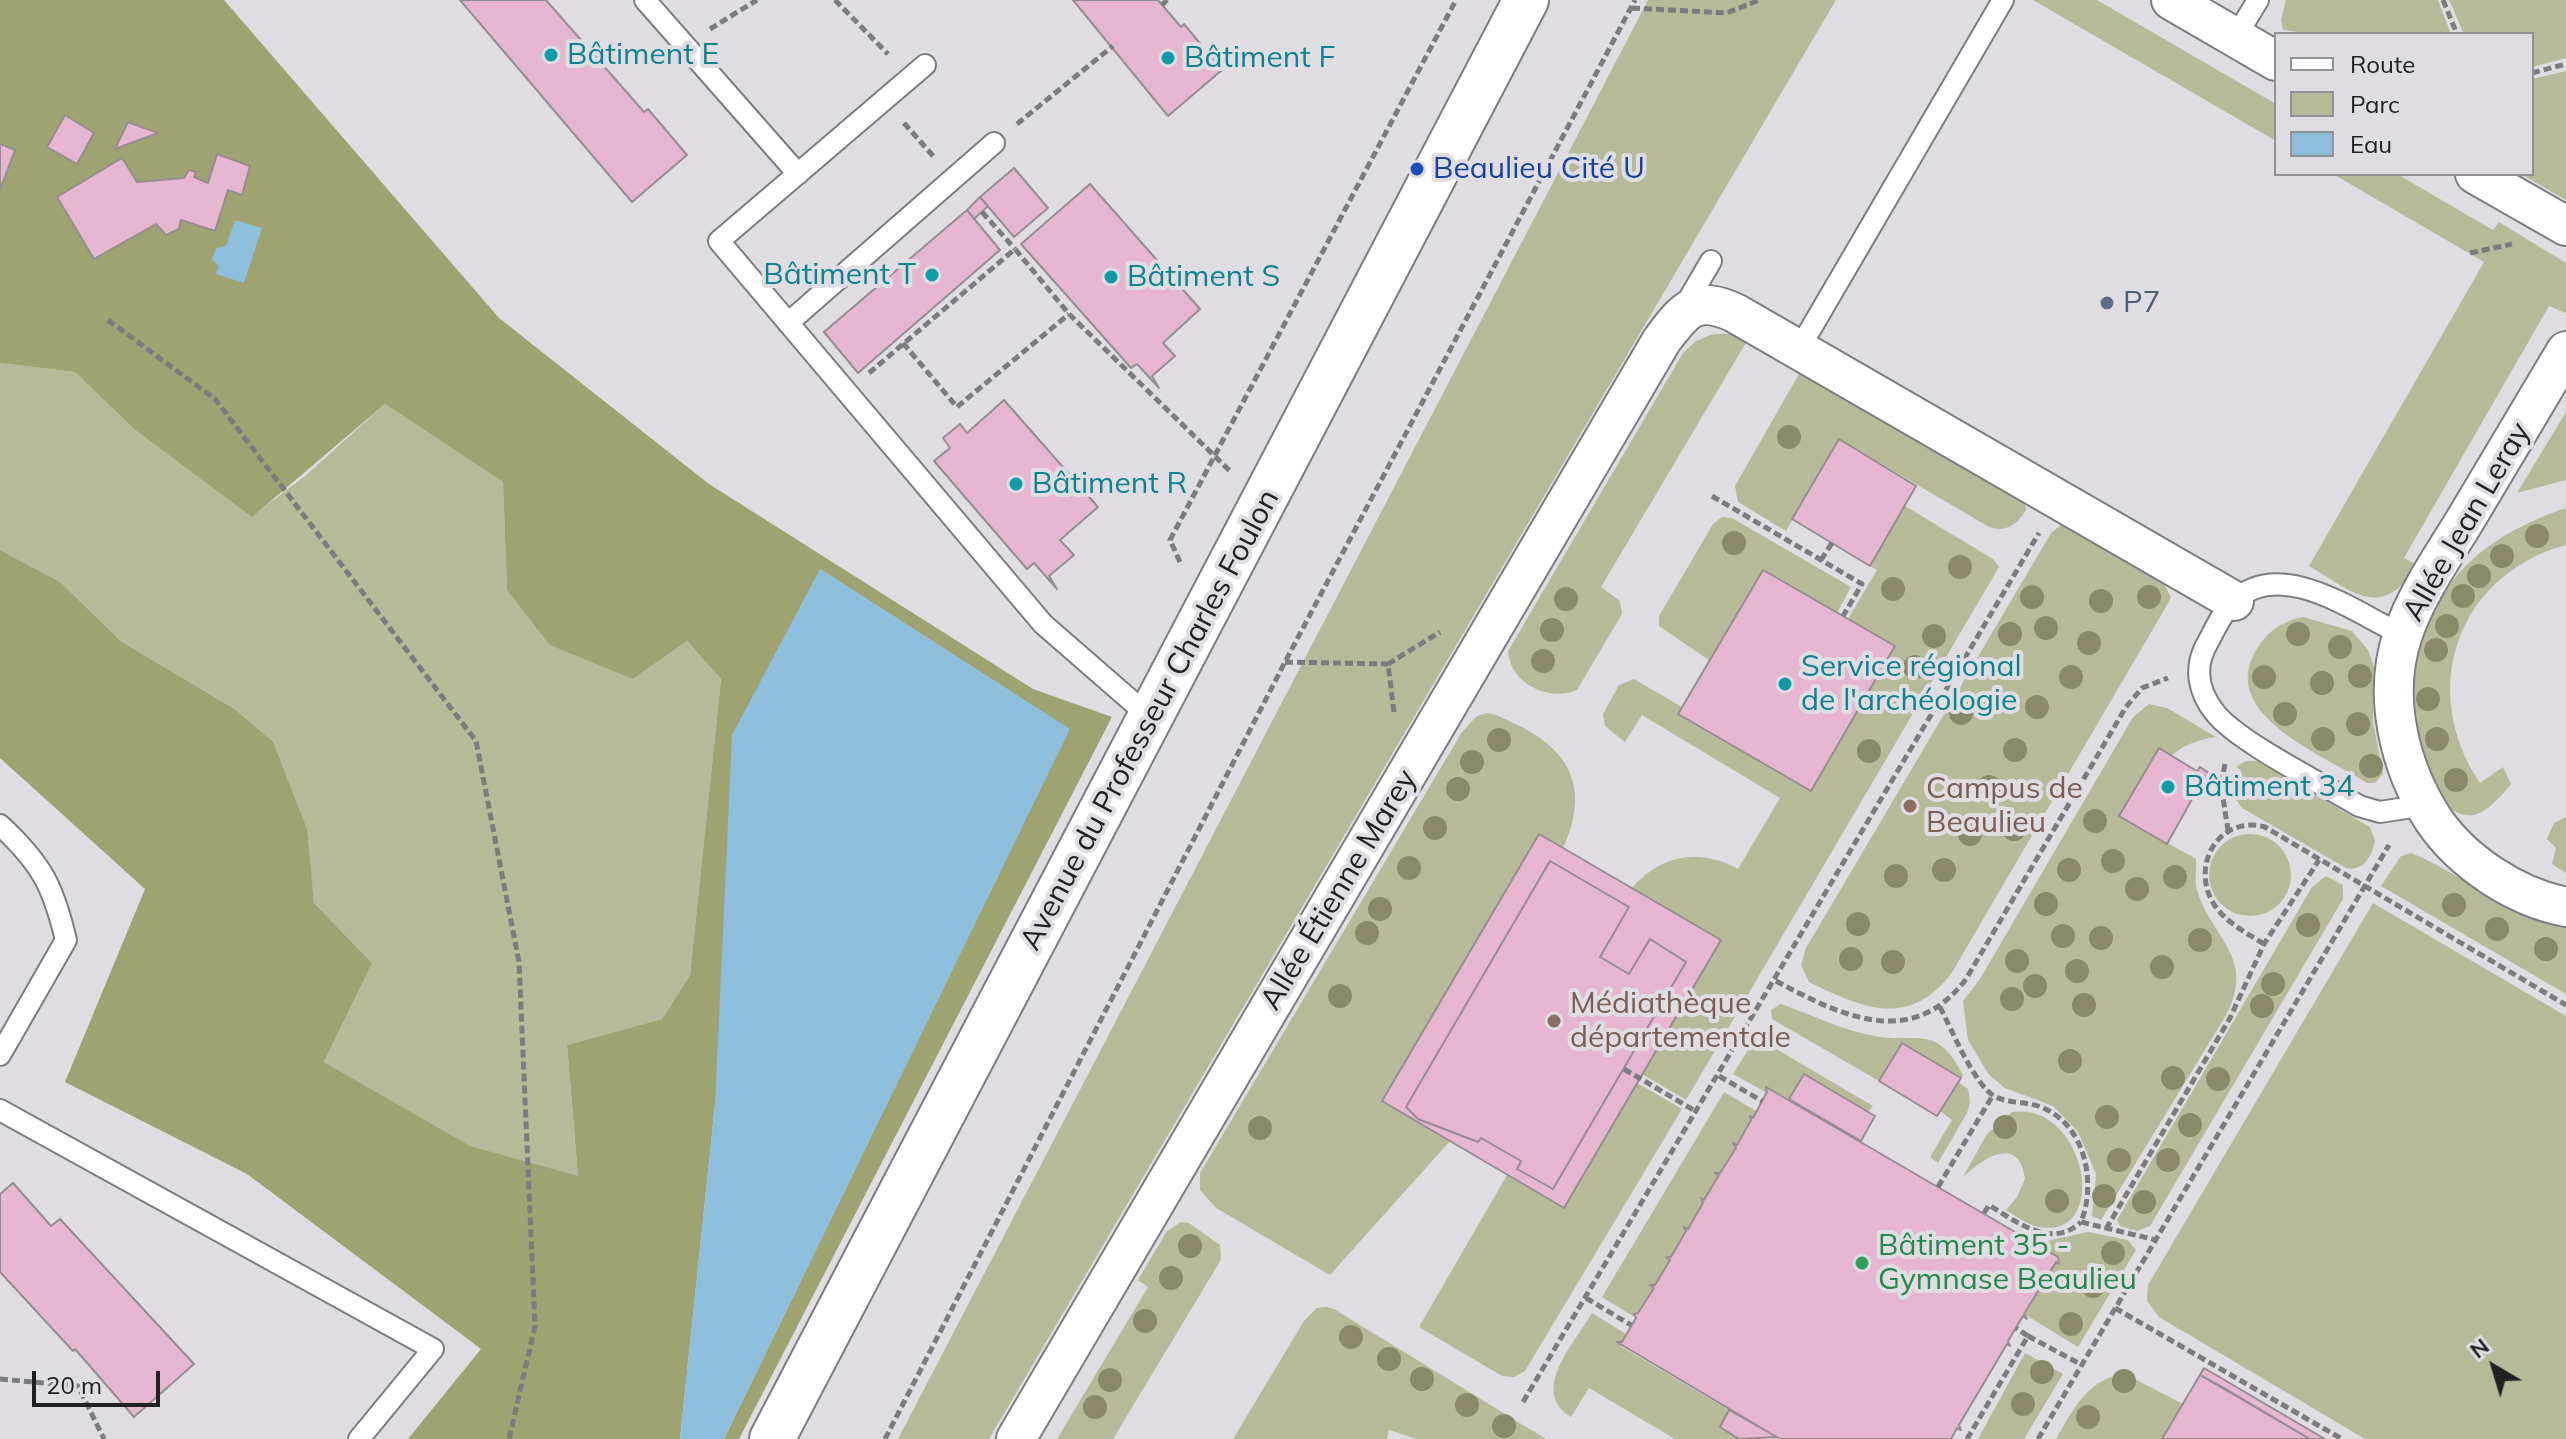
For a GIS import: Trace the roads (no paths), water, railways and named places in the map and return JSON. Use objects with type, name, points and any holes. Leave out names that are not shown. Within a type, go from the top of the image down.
[{"type":"main road","name":"Avenue du Professeur Charles Foulon","points":[[772,1439],[1526,0]]},
{"type":"street","points":[[2171,0],[2274,60]]},
{"type":"street","points":[[2478,176],[2566,226]]},
{"type":"street","points":[[1670,329],[1693,307],[1714,305],[1799,349],[2234,601]]},
{"type":"street","name":"Allée Étienne Marey","points":[[1016,1439],[1670,329]]},
{"type":"street","name":"Allée Jean Leray","points":[[2566,351],[2426,582],[2403,635],[2395,691],[2397,735],[2425,805],[2440,829],[2480,868],[2527,895],[2566,907]]},
{"type":"lane","points":[[645,0],[798,174]]},
{"type":"lane","points":[[1799,349],[2003,0]]},
{"type":"lane","points":[[2235,38],[2258,0]]},
{"type":"lane","points":[[918,72],[719,241],[1043,624],[1151,718]]},
{"type":"lane","points":[[788,323],[994,143]]},
{"type":"lane","points":[[1670,329],[1711,261]]},
{"type":"lane","points":[[2403,635],[2312,590],[2290,585],[2267,586],[2234,601],[2205,646],[2197,672],[2208,703],[2230,728],[2359,806],[2380,812],[2425,805]]},
{"type":"lane","points":[[0,825],[22,845],[54,891],[66,940],[0,1055]]},
{"type":"lane","points":[[0,1110],[433,1349],[359,1439]]},
{"type":"water","points":[[235,220],[262,228],[244,283],[216,274],[219,266],[212,260],[216,248],[226,246]]},
{"type":"water","points":[[820,569],[1070,729],[724,1439],[680,1439],[715,1105],[732,735]]},
{"type":"place","name":"Bâtiment E","points":[[551,55]]},
{"type":"place","name":"Bâtiment F","points":[[1168,58]]},
{"type":"place","name":"Beaulieu Cité U","points":[[1417,169]]},
{"type":"place","name":"Bâtiment T","points":[[932,275]]},
{"type":"place","name":"Bâtiment S","points":[[1111,277]]},
{"type":"place","name":"P7","points":[[2107,303]]},
{"type":"place","name":"Bâtiment R","points":[[1016,484]]},
{"type":"place","name":"Service régional de l'archéologie","points":[[1785,684]]},
{"type":"place","name":"Bâtiment 34","points":[[2168,787]]},
{"type":"place","name":"Campus de Beaulieu","points":[[1910,806]]},
{"type":"place","name":"Médiathèque départementale","points":[[1554,1021]]},
{"type":"place","name":"Bâtiment 35 - Gymnase Beaulieu","points":[[1862,1263]]}]
